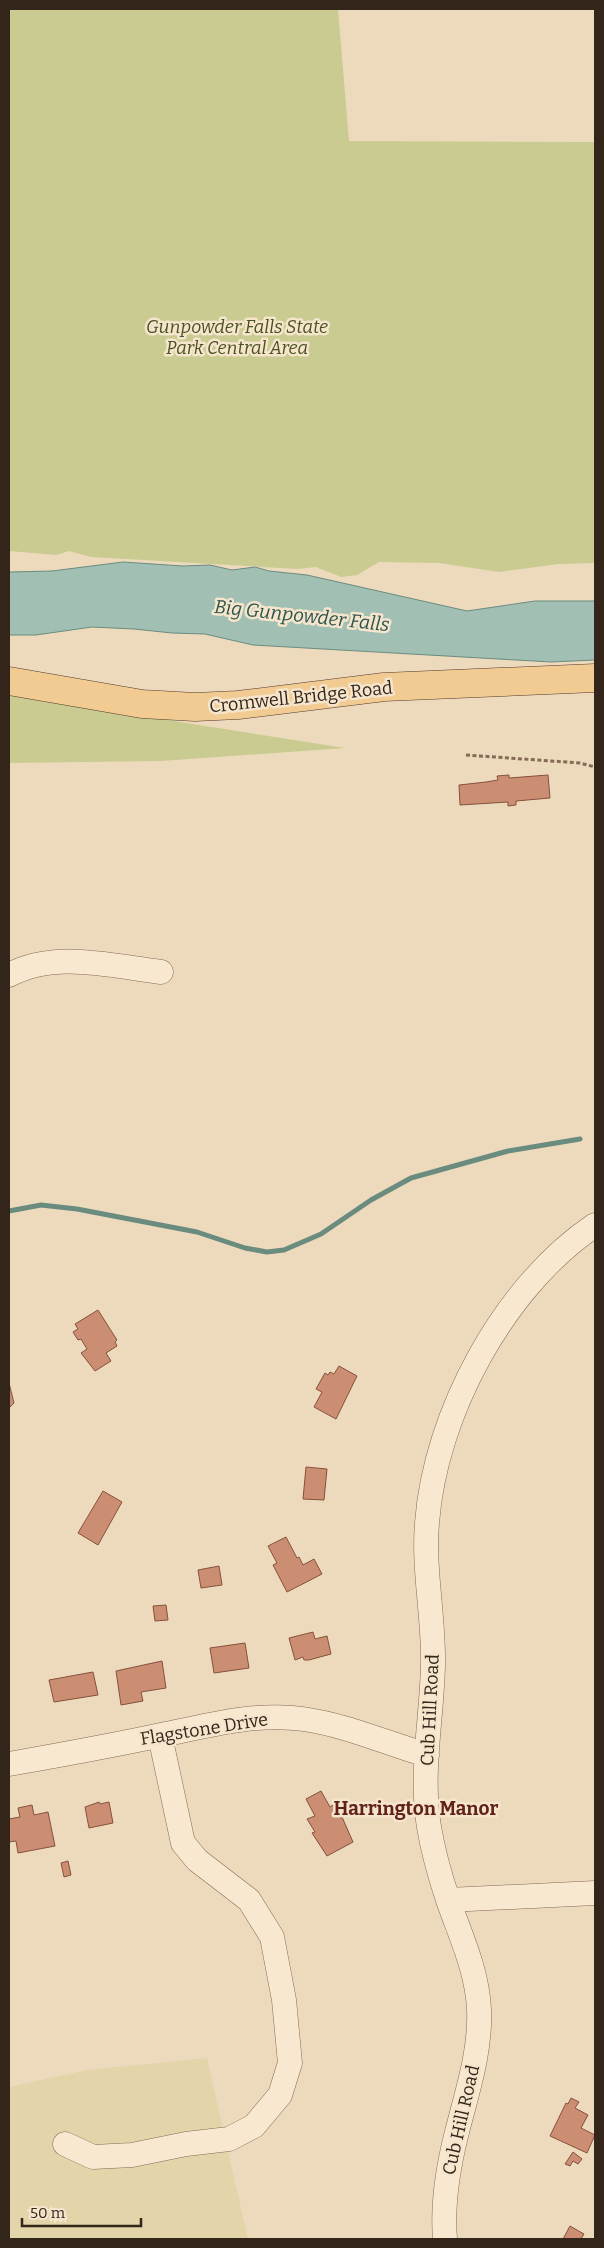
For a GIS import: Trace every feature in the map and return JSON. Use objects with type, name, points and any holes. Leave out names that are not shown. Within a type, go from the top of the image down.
[{"type":"main road","name":"Cromwell Bridge Road","points":[[9,681],[142,704],[195,707],[238,705],[384,688],[595,678]]},
{"type":"street","points":[[9,975],[22,968],[65,961],[161,972]]},
{"type":"street","name":"Cub Hill Road","points":[[445,2239],[444,2209],[450,2159],[474,2062],[479,2014],[475,1973],[448,1900],[434,1852],[426,1795],[433,1644],[426,1549],[429,1496],[442,1440],[473,1372],[516,1299],[554,1256],[595,1225]]},
{"type":"street","name":"Flagstone Drive","points":[[9,1764],[233,1721],[275,1717],[303,1719],[342,1727],[382,1742],[427,1755]]},
{"type":"street","points":[[65,2144],[93,2156],[132,2155],[186,2144],[230,2139],[254,2126],[280,2095],[290,2063],[284,2000],[272,1937],[249,1900],[197,1860],[183,1843],[160,1736]]},
{"type":"street","points":[[448,1900],[595,1893]]},
{"type":"path","points":[[466,755],[580,764],[595,767]]},
{"type":"shaded area","points":[[207,2058],[248,2239],[9,2239],[9,2087],[87,2070]]},
{"type":"green space","name":"Gunpowder Falls State Park Central Area","points":[[9,9],[338,9],[349,141],[595,142],[595,563],[559,564],[499,572],[439,563],[379,562],[357,575],[341,577],[316,567],[298,569],[91,557],[69,551],[56,555],[9,551]]},
{"type":"green space","points":[[9,695],[345,748],[161,761],[9,763]]},
{"type":"water","name":"Big Gunpowder Falls","points":[[123,562],[183,566],[210,565],[232,570],[255,567],[269,571],[307,575],[467,611],[535,601],[595,601],[595,660],[551,662],[253,645],[205,634],[92,627],[36,635],[9,635],[9,572],[52,571]]},
{"type":"building","points":[[509,775],[509,778],[548,775],[550,798],[516,801],[516,805],[508,806],[508,802],[460,805],[459,785],[498,780],[497,776]]},
{"type":"building","points":[[98,1310],[117,1340],[115,1342],[117,1346],[106,1353],[111,1361],[95,1371],[81,1353],[87,1349],[81,1339],[78,1340],[73,1332],[78,1329],[75,1324]]},
{"type":"building","points":[[339,1366],[357,1376],[336,1419],[314,1407],[322,1392],[316,1389],[325,1373],[328,1375],[330,1372],[334,1374]]},
{"type":"building","points":[[9,1383],[14,1403],[9,1408]]},
{"type":"building","points":[[306,1467],[327,1469],[324,1500],[303,1499]]},
{"type":"building","points":[[103,1491],[122,1502],[98,1545],[78,1533]]},
{"type":"building","points":[[286,1537],[303,1565],[314,1559],[322,1574],[287,1592],[273,1565],[277,1563],[268,1546]]},
{"type":"building","points":[[219,1566],[222,1585],[201,1588],[198,1570]]},
{"type":"building","points":[[166,1605],[168,1620],[155,1621],[153,1606]]},
{"type":"building","points":[[313,1632],[315,1639],[327,1636],[331,1654],[309,1660],[304,1660],[303,1657],[295,1660],[289,1638]]},
{"type":"building","points":[[245,1643],[249,1668],[214,1673],[210,1648]]},
{"type":"building","points":[[162,1661],[166,1688],[141,1692],[143,1701],[121,1705],[116,1671]]},
{"type":"building","points":[[93,1672],[98,1695],[54,1702],[49,1680]]},
{"type":"building","points":[[321,1791],[330,1807],[333,1805],[340,1818],[342,1817],[353,1842],[327,1856],[312,1833],[315,1832],[307,1819],[315,1816],[306,1799]]},
{"type":"building","points":[[99,1802],[100,1804],[109,1802],[113,1823],[89,1828],[85,1807]]},
{"type":"building","points":[[32,1805],[34,1815],[48,1812],[55,1846],[18,1853],[16,1841],[9,1842],[9,1819],[20,1817],[18,1808]]},
{"type":"building","points":[[68,1861],[71,1875],[64,1877],[61,1863]]},
{"type":"building","points":[[571,2098],[579,2102],[575,2108],[588,2115],[581,2128],[595,2135],[587,2153],[550,2136],[566,2103],[568,2104]]},
{"type":"building","points":[[573,2152],[582,2159],[578,2164],[573,2161],[570,2166],[565,2164]]},
{"type":"building","points":[[570,2226],[584,2234],[581,2239],[563,2239]]},
{"type":"waterway","points":[[9,1211],[41,1205],[77,1209],[197,1232],[245,1248],[267,1252],[284,1250],[321,1234],[371,1200],[411,1178],[508,1151],[580,1139]]},
{"type":"district","name":"Harrington Manor","points":[[416,1808]]}]
